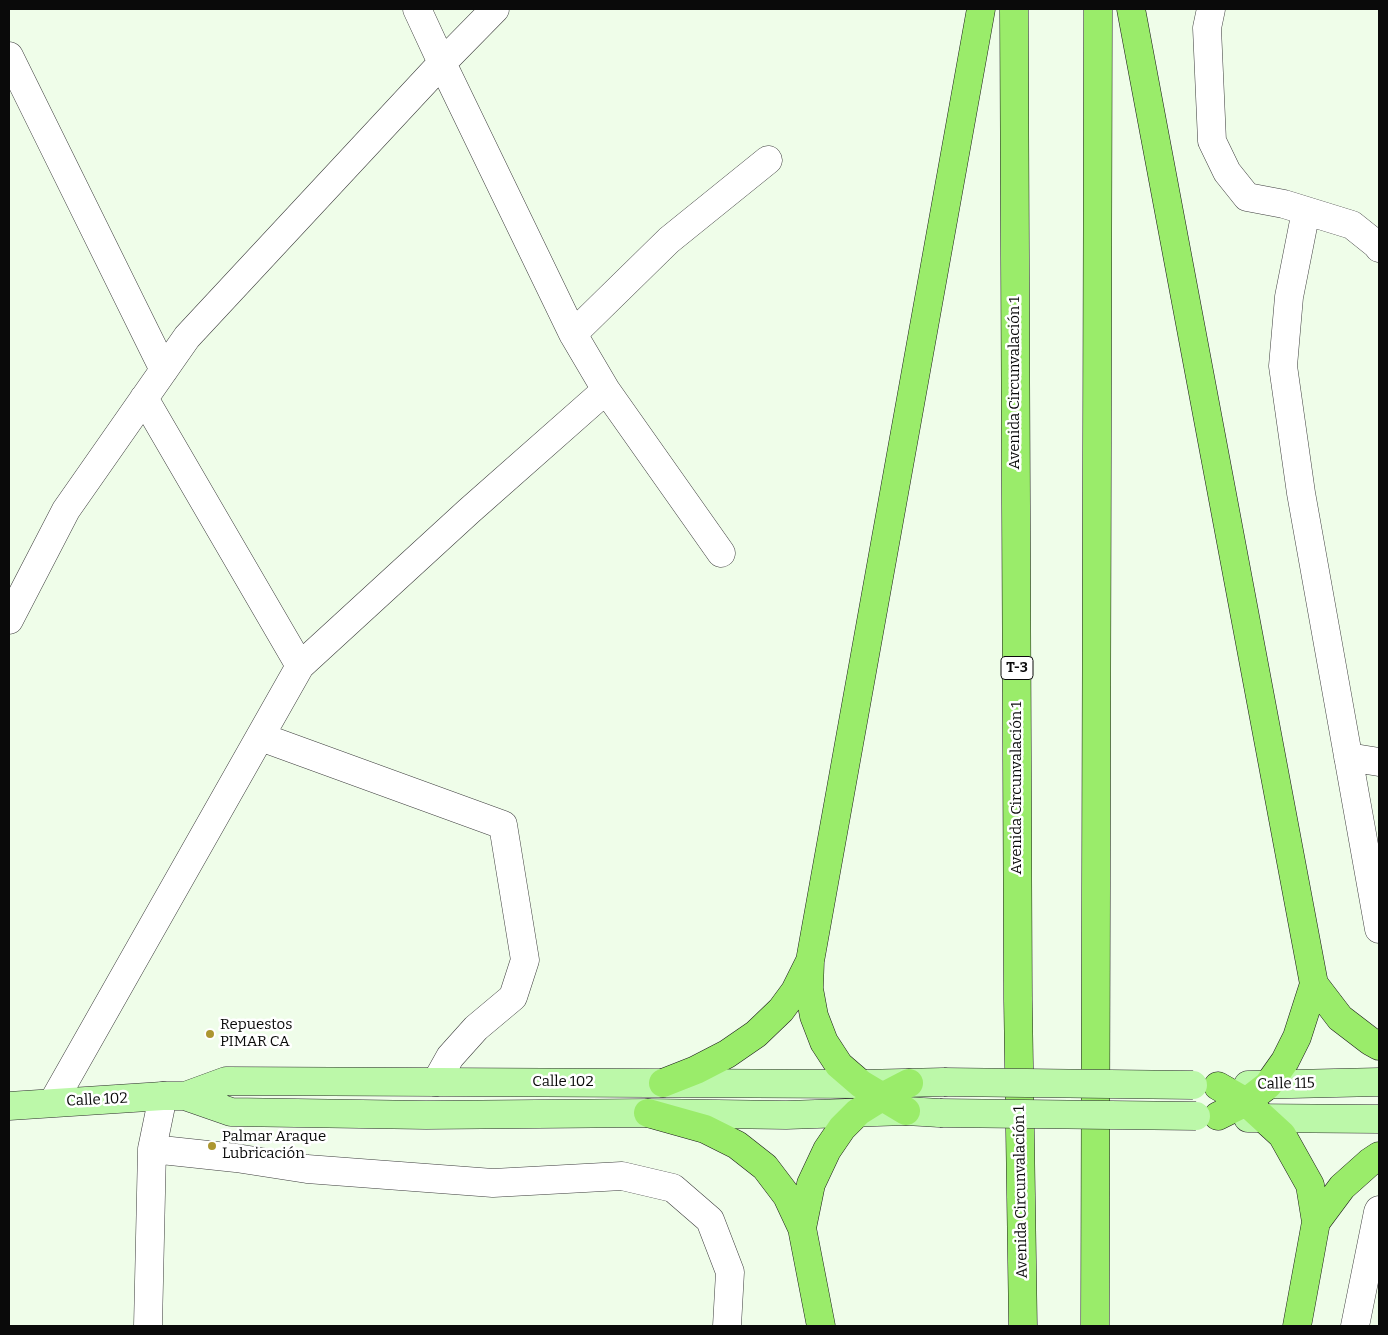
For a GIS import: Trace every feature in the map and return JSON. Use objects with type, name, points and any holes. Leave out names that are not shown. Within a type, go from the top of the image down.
[{"type":"main road","points":[[906,1112],[872,1091],[839,1065],[824,1042],[814,1016],[810,989],[810,961],[982,9]]},
{"type":"main road","name":"Avenida Circunvalación 1","points":[[1014,9],[1018,1000],[1023,1326]]},
{"type":"main road","points":[[1095,1326],[1098,9]]},
{"type":"main road","points":[[1131,9],[1314,984],[1340,1018],[1379,1046]]},
{"type":"main road","points":[[663,1083],[727,1054],[756,1034],[781,1010],[795,991],[810,961]]},
{"type":"main road","points":[[1255,1110],[1268,1085],[1285,1061],[1297,1037],[1314,984]]},
{"type":"main road","name":"Calle 102","points":[[9,1106],[174,1096],[226,1081],[663,1083],[872,1091]]},
{"type":"main road","name":"Calle 115","points":[[872,1091],[909,1083],[944,1082],[1205,1086],[1379,1082]]},
{"type":"main road","points":[[1205,1086],[1255,1110],[1282,1136],[1310,1185],[1316,1222],[1297,1326]]},
{"type":"main road","points":[[802,1228],[811,1184],[827,1150],[842,1128],[858,1112],[872,1091]]},
{"type":"main road","name":"Calle 102","points":[[174,1096],[231,1112],[426,1115],[648,1113],[786,1115],[906,1112],[1207,1116],[1255,1110]]},
{"type":"main road","points":[[1255,1110],[1379,1119]]},
{"type":"main road","points":[[648,1113],[704,1129],[737,1145],[771,1174],[788,1196],[802,1228],[821,1326]]},
{"type":"main road","points":[[1316,1222],[1342,1187],[1379,1156]]},
{"type":"street","points":[[417,9],[573,334],[606,390],[721,553]]},
{"type":"street","points":[[9,620],[66,510],[187,337],[442,63],[495,9]]},
{"type":"street","points":[[1211,9],[1207,28],[1212,141],[1228,172],[1247,197],[1284,204],[1352,225],[1379,248]]},
{"type":"street","points":[[9,56],[164,370]]},
{"type":"street","points":[[573,334],[669,240],[768,160]]},
{"type":"street","points":[[1306,211],[1289,297],[1283,366],[1301,493],[1379,930]]},
{"type":"street","points":[[53,1102],[300,666],[469,511],[606,390]]},
{"type":"street","points":[[144,398],[300,666]]},
{"type":"street","points":[[260,737],[503,825],[525,960],[513,998],[476,1028],[450,1057],[436,1082]]},
{"type":"street","points":[[1348,757],[1379,762]]},
{"type":"street","points":[[148,1326],[152,1149],[174,1096]]},
{"type":"street","points":[[152,1149],[236,1158],[307,1169],[493,1183],[622,1176],[672,1188],[710,1220],[730,1272],[727,1326]]},
{"type":"street","points":[[1356,1326],[1379,1210]]},
{"type":"place","name":"Repuestos PIMAR CA","points":[[210,1034]]},
{"type":"place","name":"Palmar Araque Lubricación","points":[[212,1146]]}]
